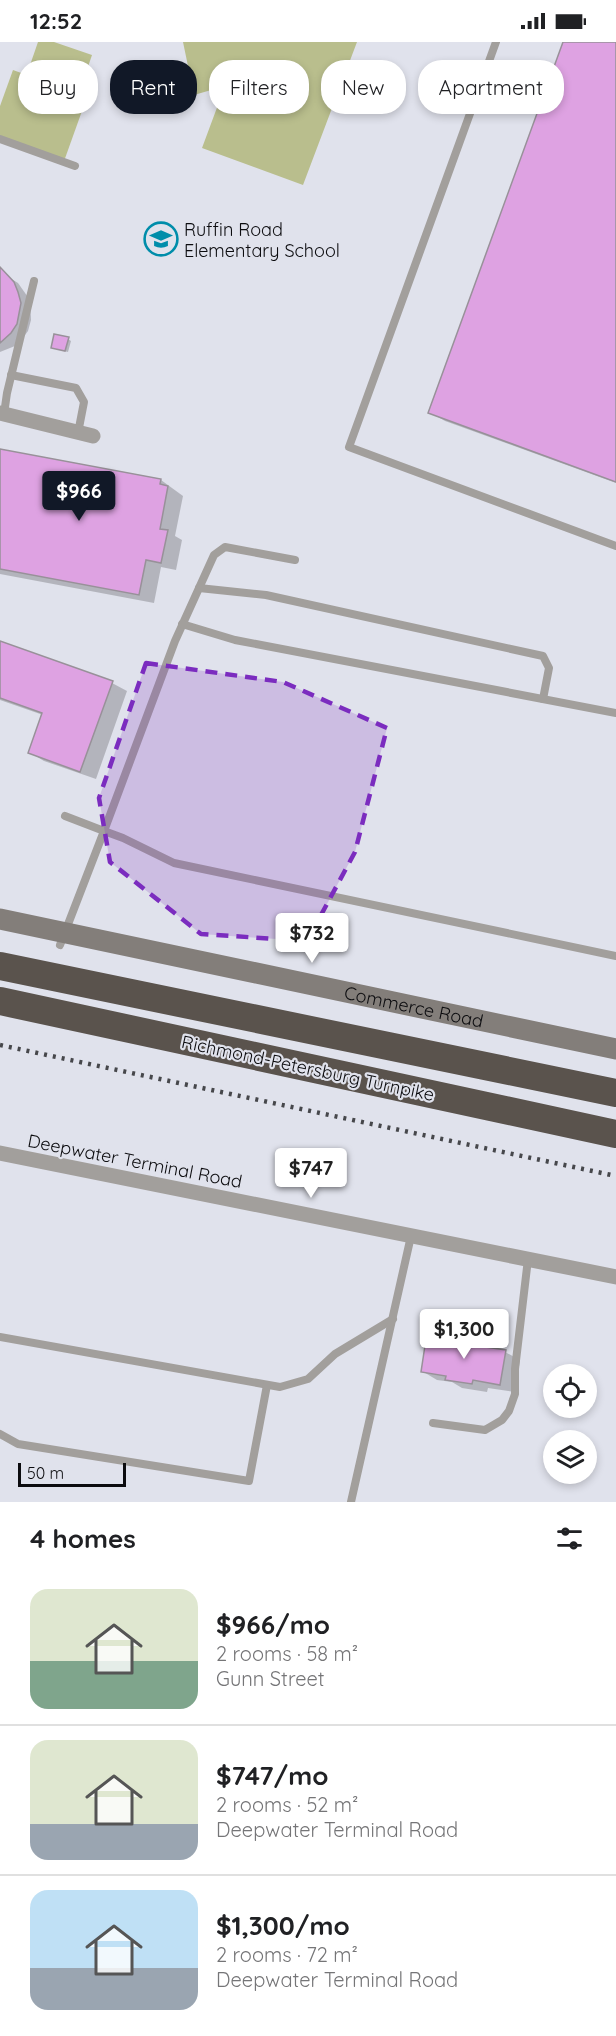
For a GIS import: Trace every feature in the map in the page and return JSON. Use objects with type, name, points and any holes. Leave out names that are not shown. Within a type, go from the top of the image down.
[{"type":"highway","name":"Richmond-Petersburg Turnpike","points":[[0,966],[616,1093]]},
{"type":"highway","name":"Richmond-Petersburg Turnpike","points":[[0,1001],[616,1134]]},
{"type":"main road","name":"Commerce Road","points":[[0,919],[62,939],[616,1060]]},
{"type":"main road","name":"Commerce Road","points":[[0,932],[62,939],[616,1049]]},
{"type":"street","points":[[2,413],[85,434]]},
{"type":"street","name":"Deepwater Terminal Road","points":[[0,1153],[616,1277]]},
{"type":"lane","points":[[496,42],[349,447],[616,546]]},
{"type":"lane","points":[[0,139],[75,166]]},
{"type":"lane","points":[[2,413],[34,281]]},
{"type":"lane","points":[[11,375],[76,388],[84,402],[85,434]]},
{"type":"lane","points":[[62,939],[182,624],[214,555],[225,547],[295,560]]},
{"type":"lane","points":[[199,588],[266,595],[543,656],[549,668],[543,699]]},
{"type":"lane","points":[[182,624],[235,640],[616,713]]},
{"type":"lane","points":[[65,816],[123,838],[174,863],[616,956]]},
{"type":"lane","points":[[351,1502],[411,1236]]},
{"type":"lane","points":[[433,1424],[484,1430],[502,1420],[509,1411],[515,1394],[515,1369],[528,1259]]},
{"type":"lane","points":[[0,1337],[280,1387],[308,1379],[334,1354],[393,1319]]},
{"type":"lane","points":[[0,1434],[18,1444],[249,1481],[267,1384]]},
{"type":"highlighted area","points":[[146,663],[283,682],[387,728],[355,852],[307,941],[201,934],[110,862],[99,798]]},
{"type":"green space","points":[[38,42],[54,42],[92,55],[90,60],[32,60]]},
{"type":"green space","points":[[183,42],[357,42],[350,60],[321,60],[321,114],[330,114],[303,185],[202,148],[215,114],[309,114],[309,60],[209,60],[209,91],[197,94],[197,60],[187,60]]},
{"type":"green space","points":[[13,70],[18,72],[18,114],[81,114],[63,164],[0,142],[0,106]]},
{"type":"building","points":[[563,42],[616,42],[616,482],[428,413],[537,114],[564,114],[564,60],[556,60]]},
{"type":"building","points":[[0,267],[14,282],[21,303],[17,324],[0,343]]},
{"type":"building","points":[[54,334],[69,337],[65,351],[51,348]]},
{"type":"building","points":[[0,449],[161,479],[160,484],[168,486],[160,529],[168,530],[161,563],[146,560],[139,595],[0,569]]},
{"type":"building","points":[[0,641],[113,681],[80,772],[28,753],[42,713],[0,698]]},
{"type":"building","points":[[452,1332],[480,1337],[479,1346],[506,1350],[500,1385],[473,1380],[472,1384],[445,1380],[446,1376],[421,1372],[426,1339],[450,1343]]},
{"type":"railway","points":[[0,1045],[616,1176]]},
{"type":"place","name":"Ruffin Road Elementary School","points":[[161,239]]}]
